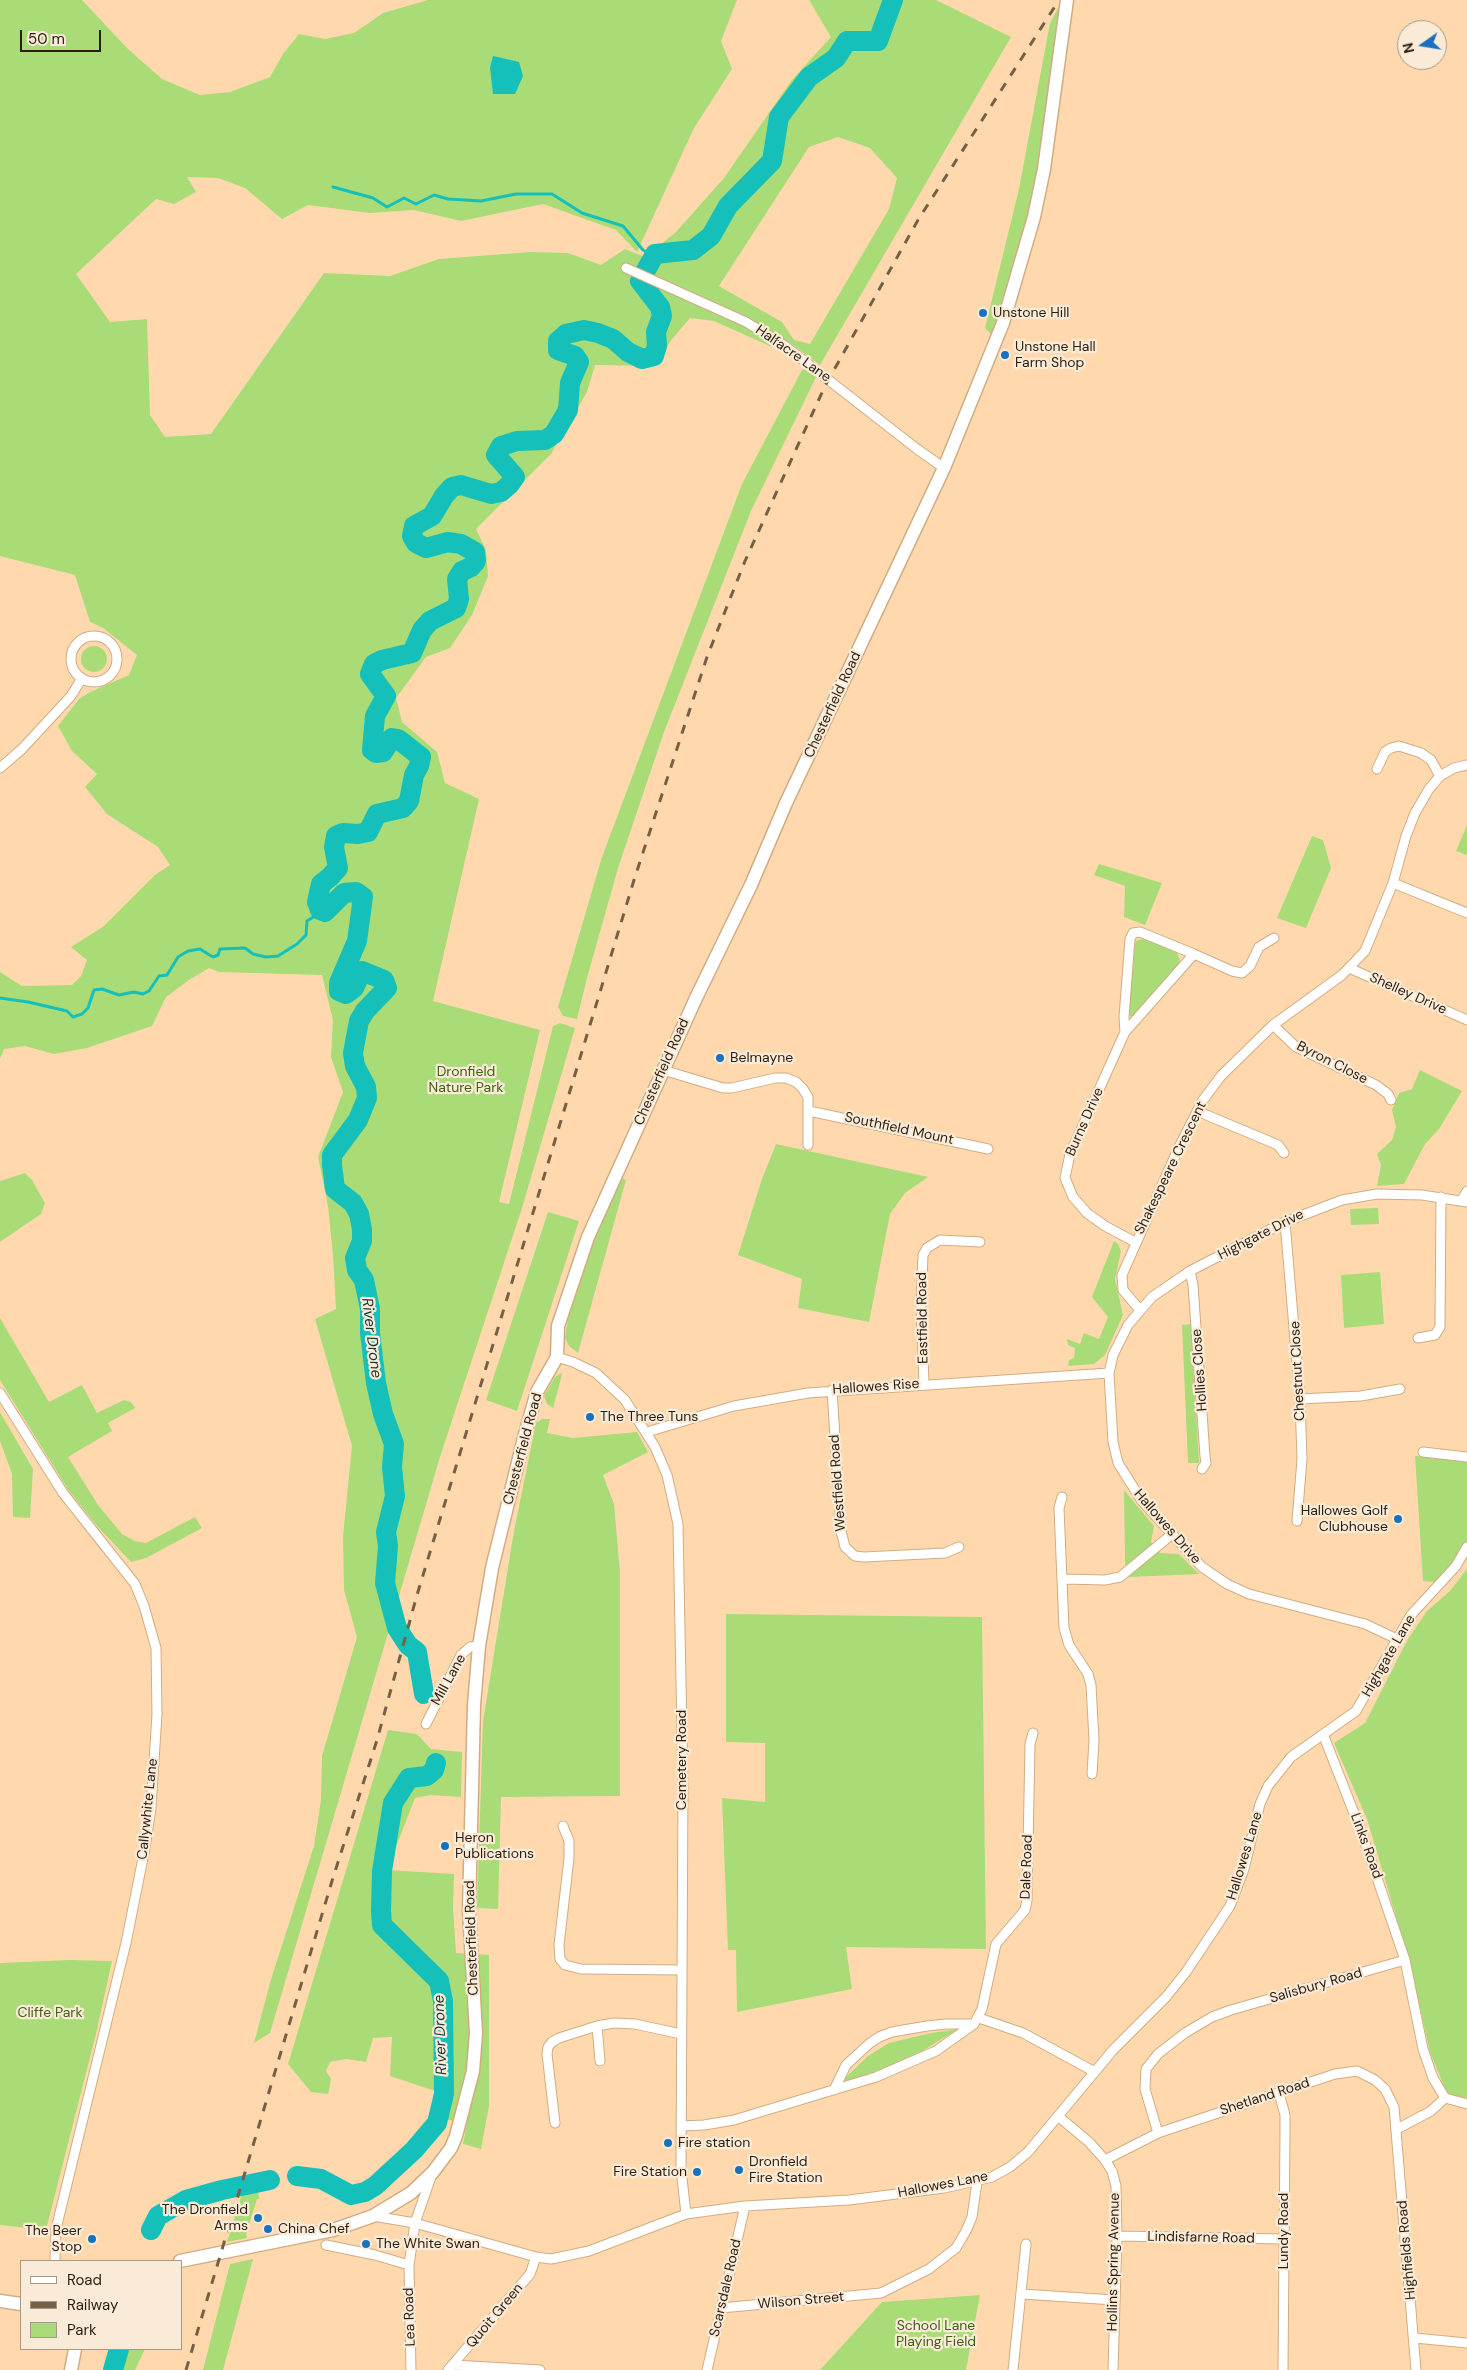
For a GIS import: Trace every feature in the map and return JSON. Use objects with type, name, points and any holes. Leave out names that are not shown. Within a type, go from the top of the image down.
[{"type":"main road","points":[[944,468],[1003,323],[1034,217],[1053,110],[1067,0]]},
{"type":"main road","name":"Chesterfield Road","points":[[182,2261],[333,2230],[372,2216],[411,2193],[433,2172],[451,2148],[456,2136],[473,2071],[476,2033],[469,1910],[474,1705],[479,1646],[492,1568],[515,1468],[537,1392],[557,1357],[558,1326],[588,1237],[663,1070],[944,468]]},
{"type":"main road","points":[[0,2301],[20,2304]]},
{"type":"main road","points":[[71,2370],[75,2350]]},
{"type":"street","name":"Halfacre Lane","points":[[630,270],[746,322],[785,346],[944,468]]},
{"type":"street","points":[[89,636],[104,637],[110,642],[117,656],[114,670],[102,680],[94,682],[82,678],[72,664],[73,650],[77,643],[89,636]]},
{"type":"street","points":[[0,768],[22,749],[71,696],[82,678]]},
{"type":"street","points":[[1377,769],[1385,752],[1399,746],[1421,753],[1431,760],[1440,776]]},
{"type":"street","name":"Shakespeare Crescent","points":[[1140,1310],[1127,1296],[1122,1283],[1122,1275],[1135,1242],[1196,1111],[1214,1085],[1273,1025],[1349,968],[1365,951],[1393,883],[1406,836],[1415,813],[1429,789],[1440,776],[1454,768],[1467,765]]},
{"type":"street","points":[[1393,883],[1467,912]]},
{"type":"street","name":"Burns Drive","points":[[1125,1032],[1124,1016],[1130,938],[1133,933],[1140,932],[1232,971],[1242,973],[1250,966],[1259,947],[1274,938]]},
{"type":"street","name":"Burns Drive","points":[[1135,1242],[1106,1226],[1087,1212],[1073,1197],[1066,1178],[1070,1154],[1125,1032],[1194,954]]},
{"type":"street","name":"Shelley Drive","points":[[1349,968],[1467,1020]]},
{"type":"street","name":"Byron Close","points":[[1273,1025],[1296,1047],[1376,1085],[1388,1094],[1391,1100]]},
{"type":"street","points":[[663,1070],[732,1088],[775,1078],[786,1078],[796,1082],[804,1089],[808,1097],[808,1145]]},
{"type":"street","name":"Southfield Mount","points":[[809,1111],[988,1149]]},
{"type":"street","points":[[1196,1111],[1278,1145],[1284,1152]]},
{"type":"street","points":[[1464,1201],[1467,1191]]},
{"type":"street","name":"Highgate Drive","points":[[1109,1373],[1119,1342],[1140,1310],[1164,1288],[1190,1271],[1285,1222],[1320,1207],[1354,1197],[1401,1193],[1464,1201]]},
{"type":"street","points":[[1418,1338],[1435,1335],[1440,1327],[1441,1197]]},
{"type":"street","name":"Chestnut Close","points":[[1285,1222],[1300,1399],[1302,1459],[1297,1520]]},
{"type":"street","name":"Eastfield Road","points":[[924,1384],[921,1307],[924,1255],[927,1248],[940,1240],[980,1242]]},
{"type":"street","name":"Hollies Close","points":[[1190,1271],[1206,1456],[1206,1463],[1202,1469]]},
{"type":"street","name":"Cemetery Road","points":[[557,1357],[585,1367],[606,1380],[625,1400],[647,1432],[667,1474],[678,1524],[683,1787],[681,2169],[686,2214]]},
{"type":"street","name":"Hallowes Rise","points":[[647,1432],[734,1406],[832,1390],[1109,1373]]},
{"type":"street","name":"Hallowes Drive","points":[[1109,1373],[1112,1432],[1118,1463],[1132,1488],[1172,1535],[1210,1573],[1249,1594],[1365,1624],[1396,1639]]},
{"type":"street","points":[[1300,1399],[1361,1396],[1400,1389]]},
{"type":"street","name":"Westfield Road","points":[[832,1390],[841,1530],[845,1547],[855,1556],[864,1557],[945,1553],[954,1551],[959,1547]]},
{"type":"street","name":"Callywhite Lane","points":[[0,1393],[63,1493],[135,1584],[144,1606],[156,1648],[157,1723],[151,1808],[145,1848],[126,1943],[56,2229],[55,2260]]},
{"type":"street","points":[[1423,1452],[1467,1457]]},
{"type":"street","points":[[1062,1497],[1059,1508],[1066,1638],[1088,1674],[1093,1698],[1092,1774]]},
{"type":"street","points":[[1063,1579],[1105,1580],[1120,1577],[1172,1535]]},
{"type":"street","name":"Highgate Lane","points":[[1323,1734],[1356,1711],[1411,1615],[1456,1566],[1467,1547]]},
{"type":"street","name":"Mill Lane","points":[[426,1724],[461,1655],[470,1647],[479,1646]]},
{"type":"street","name":"Dale Road","points":[[977,2021],[996,1944],[1025,1910],[1028,1900],[1030,1744],[1033,1733]]},
{"type":"street","name":"Links Road","points":[[1323,1734],[1361,1831],[1404,1960]]},
{"type":"street","name":"Hallowes Lane","points":[[372,2216],[415,2223],[536,2257],[551,2259],[589,2251],[686,2214],[745,2206],[858,2199],[977,2182],[992,2177],[1010,2167],[1028,2152],[1129,2033],[1166,1997],[1218,1926],[1238,1887],[1260,1804],[1268,1786],[1291,1757],[1323,1734]]},
{"type":"street","points":[[563,1826],[569,1841],[569,1858],[559,1945],[560,1959],[565,1965],[582,1969],[681,1970]]},
{"type":"street","points":[[1404,1960],[1423,2050],[1436,2085],[1445,2098],[1467,2104]]},
{"type":"street","name":"Salisbury Road","points":[[1158,2133],[1145,2089],[1146,2069],[1158,2054],[1185,2033],[1212,2017],[1231,2010],[1404,1960]]},
{"type":"street","points":[[681,2126],[704,2125],[734,2120],[876,2077],[929,2054],[977,2021]]},
{"type":"street","points":[[834,2090],[846,2064],[863,2048],[880,2037],[927,2026],[977,2021],[1023,2033],[1095,2072]]},
{"type":"street","points":[[555,2123],[547,2054],[548,2047],[559,2038],[597,2026],[614,2024],[635,2024],[681,2034]]},
{"type":"street","points":[[597,2026],[600,2061]]},
{"type":"street","name":"Shetland Road","points":[[1105,2160],[1158,2133],[1349,2071],[1364,2073],[1375,2080],[1390,2096],[1394,2106],[1397,2129]]},
{"type":"street","name":"Lundy Road","points":[[1279,2093],[1285,2115],[1284,2370]]},
{"type":"street","points":[[1397,2129],[1431,2111],[1445,2098]]},
{"type":"street","name":"Hollins Spring Avenue","points":[[1059,2117],[1089,2142],[1105,2160],[1112,2172],[1116,2186],[1117,2236],[1113,2370]]},
{"type":"street","name":"Highfields Road","points":[[1397,2129],[1415,2338],[1416,2370]]},
{"type":"street","name":"Lea Road","points":[[412,2370],[409,2265],[415,2223],[433,2172]]},
{"type":"street","name":"Wilson Street","points":[[721,2308],[881,2293],[929,2269],[956,2248],[972,2216],[977,2182]]},
{"type":"street","name":"Scarsdale Road","points":[[707,2370],[745,2206]]},
{"type":"street","name":"Lindisfarne Road","points":[[1117,2236],[1284,2239]]},
{"type":"street","points":[[1013,2370],[1026,2244]]},
{"type":"street","points":[[326,2245],[375,2255],[409,2265]]},
{"type":"street","name":"Quoit Green","points":[[451,2368],[530,2274],[536,2257]]},
{"type":"street","points":[[1022,2294],[1114,2300]]},
{"type":"street","points":[[1415,2338],[1467,2343]]},
{"type":"street","points":[[451,2368],[540,2370]]},
{"type":"green space","name":"Dronfield Nature Park","points":[[0,0],[82,0],[128,49],[162,79],[200,95],[230,92],[270,77],[283,54],[299,34],[325,39],[354,33],[383,13],[428,0],[737,0],[721,41],[732,69],[694,128],[637,252],[616,230],[543,204],[461,221],[414,210],[370,213],[308,205],[282,219],[245,188],[218,178],[187,177],[196,192],[174,204],[156,199],[76,274],[110,322],[147,319],[150,415],[165,437],[211,434],[324,273],[390,276],[439,259],[530,252],[568,253],[601,265],[625,249],[645,257],[676,232],[724,178],[791,81],[831,37],[809,0],[936,0],[1011,37],[820,365],[789,342],[772,347],[714,321],[690,318],[672,339],[655,366],[595,365],[587,392],[551,454],[476,529],[486,550],[488,576],[472,615],[450,648],[426,657],[396,698],[402,722],[437,752],[445,783],[479,799],[433,1001],[540,1030],[499,1202],[509,1204],[553,1026],[560,1023],[575,1028],[522,1208],[440,1457],[270,2033],[254,2043],[272,1976],[314,1846],[321,1800],[322,1756],[357,1637],[344,1590],[343,1536],[352,1446],[315,1319],[336,1309],[328,1206],[318,1157],[343,1092],[331,1057],[333,1020],[322,975],[219,972],[209,968],[166,997],[152,1026],[87,1048],[54,1054],[25,1046],[4,1049],[0,1059],[0,972],[22,986],[72,985],[81,976],[87,960],[71,947],[104,926],[155,875],[170,865],[158,847],[107,814],[85,787],[97,774],[72,751],[58,726],[79,699],[90,692],[129,675],[137,655],[103,628],[90,622],[75,575],[0,556]],"holes":[[[838,137],[870,148],[897,178],[889,209],[810,344],[794,340],[782,322],[719,286],[809,147]]]},
{"type":"green space","points":[[1061,3],[1042,149],[1010,283],[992,335],[985,328],[1019,189],[1050,23]]},
{"type":"green space","points":[[806,368],[817,375],[751,511],[664,732],[618,868],[577,1019],[563,1016],[558,1007],[602,857],[742,484],[802,370]]},
{"type":"green space","points":[[94,646],[103,650],[107,659],[103,668],[94,672],[85,668],[81,659],[85,650]]},
{"type":"green space","points":[[1467,825],[1467,855],[1456,851]]},
{"type":"green space","points":[[1312,836],[1323,840],[1331,868],[1306,928],[1277,918]]},
{"type":"green space","points":[[1099,864],[1162,883],[1145,925],[1124,917],[1125,886],[1094,875]]},
{"type":"green space","points":[[1145,938],[1176,951],[1180,960],[1177,966],[1132,1017],[1129,1015],[1129,1011],[1134,948],[1136,941]]},
{"type":"green space","points":[[1420,1070],[1462,1091],[1439,1129],[1425,1144],[1404,1184],[1377,1186],[1381,1165],[1377,1154],[1392,1140],[1396,1127],[1392,1110],[1399,1093],[1412,1089]]},
{"type":"green space","points":[[776,1144],[928,1177],[905,1193],[890,1214],[869,1322],[798,1308],[802,1279],[738,1255],[762,1179]]},
{"type":"green space","points":[[25,1173],[32,1180],[45,1203],[41,1214],[0,1242],[0,1181]]},
{"type":"green space","points":[[622,1178],[626,1180],[578,1353],[569,1346],[565,1338],[571,1301],[595,1236]]},
{"type":"green space","points":[[1378,1208],[1379,1224],[1351,1225],[1350,1209]]},
{"type":"green space","points":[[548,1212],[579,1221],[517,1411],[486,1400]]},
{"type":"green space","points":[[1114,1241],[1118,1244],[1121,1251],[1115,1279],[1123,1315],[1105,1355],[1094,1364],[1068,1366],[1069,1360],[1074,1358],[1075,1348],[1068,1345],[1067,1339],[1080,1344],[1084,1333],[1099,1339],[1108,1317],[1092,1297]]},
{"type":"green space","points":[[1380,1272],[1384,1324],[1344,1328],[1341,1275]]},
{"type":"green space","points":[[0,1318],[49,1402],[82,1385],[97,1413],[124,1400],[131,1402],[135,1408],[108,1423],[112,1431],[68,1457],[98,1505],[122,1534],[135,1541],[146,1543],[195,1517],[202,1528],[146,1558],[131,1562],[98,1527],[69,1491],[0,1380]]},
{"type":"green space","points":[[1191,1324],[1199,1463],[1188,1463],[1182,1325]]},
{"type":"green space","points":[[562,1373],[553,1408],[547,1404],[544,1396],[555,1377]]},
{"type":"green space","points":[[0,1412],[33,1469],[30,1518],[13,1517],[12,1474],[0,1441]]},
{"type":"green space","points":[[542,1419],[550,1419],[547,1433],[573,1438],[637,1432],[648,1452],[603,1475],[614,1504],[620,1573],[620,1796],[501,1797],[498,1909],[477,1908],[483,1721],[514,1531],[536,1423]]},
{"type":"green space","points":[[1415,1456],[1467,1461],[1467,1541],[1457,1559],[1438,1581],[1433,1582],[1423,1581]]},
{"type":"green space","points":[[1124,1490],[1154,1526],[1151,1542],[1160,1553],[1179,1554],[1199,1574],[1129,1577],[1125,1564]]},
{"type":"green space","points":[[1467,1569],[1467,2098],[1448,2096],[1430,2052],[1410,1963],[1367,1819],[1334,1743],[1365,1723],[1408,1639],[1427,1611],[1450,1591]]},
{"type":"green space","points":[[726,1614],[982,1617],[986,1949],[846,1947],[852,1989],[737,2012],[736,1950],[728,1950],[722,1798],[765,1802],[765,1743],[726,1742]]},
{"type":"green space","points":[[388,1730],[417,1734],[431,1749],[462,1752],[461,1797],[431,1795],[415,1798],[387,1870],[454,1874],[453,1907],[456,1953],[489,1955],[489,2106],[481,2149],[463,2144],[467,2123],[432,2117],[438,2092],[390,2076],[392,2037],[373,2038],[366,2062],[346,2059],[330,2062],[326,2071],[331,2079],[328,2094],[311,2092],[288,2064]]},
{"type":"green space","name":"Cliffe Park","points":[[69,1960],[112,1961],[96,2034],[46,2230],[0,2225],[0,1963]]},
{"type":"green space","points":[[958,2029],[924,2050],[887,2067],[846,2082],[844,2079],[868,2056],[889,2043]]},
{"type":"green space","points":[[257,2178],[259,2199],[257,2199],[246,2234],[247,2238],[227,2242],[246,2181]]},
{"type":"green space","points":[[253,2259],[223,2370],[203,2370],[230,2264]]},
{"type":"green space","name":"School Lane Playing Field","points":[[980,2295],[966,2370],[820,2370],[882,2302]]},
{"type":"green space","points":[[119,2350],[145,2350],[135,2370],[113,2370]]},
{"type":"water","points":[[493,56],[519,62],[523,76],[515,94],[493,94],[490,68]]},
{"type":"waterway","name":"River Drone","points":[[424,1694],[417,1652],[408,1645],[397,1628],[385,1583],[388,1546],[386,1532],[395,1496],[392,1467],[394,1444],[383,1414],[376,1383],[370,1333],[370,1309],[364,1280],[357,1270],[355,1258],[362,1241],[359,1214],[353,1203],[335,1189],[332,1165],[332,1155],[358,1120],[367,1098],[366,1087],[355,1066],[353,1053],[359,1021],[365,1011],[387,988],[384,980],[362,971],[354,988],[346,994],[339,991],[339,983],[357,941],[363,897],[356,892],[344,893],[325,912],[320,910],[317,902],[321,884],[338,868],[334,847],[336,836],[343,833],[358,834],[368,832],[377,814],[403,808],[409,801],[414,775],[419,766],[421,757],[398,739],[392,738],[383,752],[376,753],[372,750],[375,716],[386,696],[370,674],[374,664],[382,660],[412,653],[422,630],[430,621],[456,608],[459,599],[457,579],[462,571],[471,567],[476,561],[475,552],[461,544],[448,542],[426,548],[416,543],[412,536],[414,526],[432,516],[452,487],[461,485],[491,494],[501,492],[515,477],[496,455],[501,446],[517,441],[545,440],[554,434],[568,410],[570,383],[579,362],[575,356],[558,350],[558,341],[566,334],[584,330],[598,333],[613,339],[628,352],[642,359],[654,356],[657,346],[656,332],[662,316],[660,307],[640,281],[655,254],[693,250],[711,236],[728,206],[772,161],[779,117],[809,77],[836,58],[847,41],[878,41],[893,0]]},
{"type":"waterway","points":[[333,187],[373,198],[387,207],[404,198],[416,204],[434,195],[448,199],[481,201],[516,194],[552,194],[582,213],[623,226],[643,250],[654,256]]},
{"type":"waterway","points":[[0,998],[67,1011],[73,1017],[82,1014],[88,1008],[94,990],[102,989],[119,995],[134,992],[143,994],[149,991],[159,976],[167,975],[178,957],[188,951],[200,949],[213,957],[218,955],[220,949],[245,948],[253,954],[266,957],[278,956],[297,944],[306,935],[307,921],[320,910]]},
{"type":"waterway","name":"River Drone","points":[[297,2176],[321,2179],[351,2195],[365,2192],[375,2186],[414,2150],[437,2123],[444,2094],[443,2001],[439,1981],[382,1925],[381,1911],[382,1871],[393,1803],[409,1778],[427,1776],[434,1770],[436,1763]]},
{"type":"waterway","name":"River Drone","points":[[151,2230],[158,2216],[186,2200],[270,2180]]},
{"type":"waterway","name":"River Drone","points":[[113,2370],[119,2350]]},
{"type":"railway","points":[[186,2370],[332,1881],[377,1740],[417,1595],[634,880],[707,657],[745,561],[825,386],[918,220],[1059,0]]},
{"type":"place","name":"Unstone Hill","points":[[983,313]]},
{"type":"place","name":"Unstone Hall Farm Shop","points":[[1005,355]]},
{"type":"place","name":"Belmayne","points":[[720,1058]]},
{"type":"place","name":"The Three Tuns","points":[[590,1417]]},
{"type":"place","name":"Hallowes Golf Clubhouse","points":[[1398,1519]]},
{"type":"place","name":"Heron Publications","points":[[445,1846]]},
{"type":"place","name":"Fire station","points":[[668,2143]]},
{"type":"place","name":"Dronfield Fire Station","points":[[739,2170]]},
{"type":"place","name":"Fire Station","points":[[697,2172]]},
{"type":"place","name":"The Dronfield Arms","points":[[258,2218]]},
{"type":"place","name":"China Chef","points":[[268,2229]]},
{"type":"place","name":"The Beer Stop","points":[[92,2239]]},
{"type":"place","name":"The White Swan","points":[[366,2244]]}]
